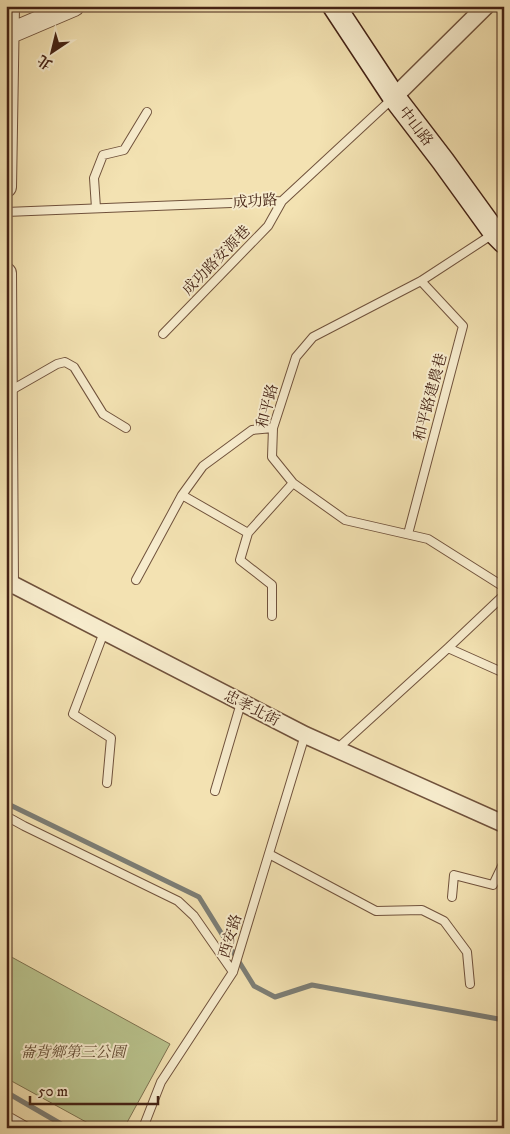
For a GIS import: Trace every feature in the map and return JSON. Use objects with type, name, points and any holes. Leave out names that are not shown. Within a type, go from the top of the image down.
[{"type":"main road","name":"中山路","points":[[334,6],[394,98],[499,237]]},
{"type":"street","points":[[6,187],[9,6]]},
{"type":"street","points":[[8,35],[74,6]]},
{"type":"street","name":"成功路","points":[[394,98],[486,6]]},
{"type":"street","points":[[6,273],[7,583]]},
{"type":"street","name":"忠孝北街","points":[[7,583],[305,735],[504,824]]},
{"type":"lane","name":"成功路","points":[[6,212],[282,201],[394,98]]},
{"type":"lane","points":[[96,208],[94,178],[103,155],[124,150],[147,112]]},
{"type":"lane","name":"成功路安源巷","points":[[163,334],[268,226],[282,201]]},
{"type":"lane","name":"和平路","points":[[499,237],[421,281],[313,337],[296,357],[273,428],[272,457],[293,482],[345,520],[428,539],[504,587]]},
{"type":"lane","name":"和平路建農巷","points":[[408,534],[463,326],[421,281]]},
{"type":"lane","points":[[7,393],[57,364],[65,362],[74,367],[103,414],[126,428]]},
{"type":"lane","points":[[136,580],[182,495],[203,466],[252,430],[273,428]]},
{"type":"lane","points":[[272,616],[272,585],[240,560],[248,533],[293,482]]},
{"type":"lane","points":[[182,495],[248,533]]},
{"type":"lane","points":[[337,749],[504,595]]},
{"type":"lane","points":[[104,632],[72,714],[111,738],[107,783]]},
{"type":"lane","points":[[448,648],[504,673]]},
{"type":"lane","points":[[215,791],[241,703]]},
{"type":"lane","name":"西安路","points":[[143,1128],[161,1082],[234,970],[305,735]]},
{"type":"lane","points":[[6,816],[178,901],[194,916],[234,970]]},
{"type":"lane","points":[[269,854],[376,910],[422,910],[444,921],[467,952],[470,984]]},
{"type":"lane","points":[[452,897],[454,875],[493,885],[504,862]]},
{"type":"lane","points":[[6,1115],[29,1128]]},
{"type":"green space","name":"崙背鄉第三公園","points":[[6,954],[170,1044],[124,1128],[97,1128],[6,1078]]},
{"type":"waterway","points":[[6,803],[199,897],[254,986],[275,997],[312,985],[504,1020]]},
{"type":"waterway","points":[[6,1092],[68,1128]]}]
